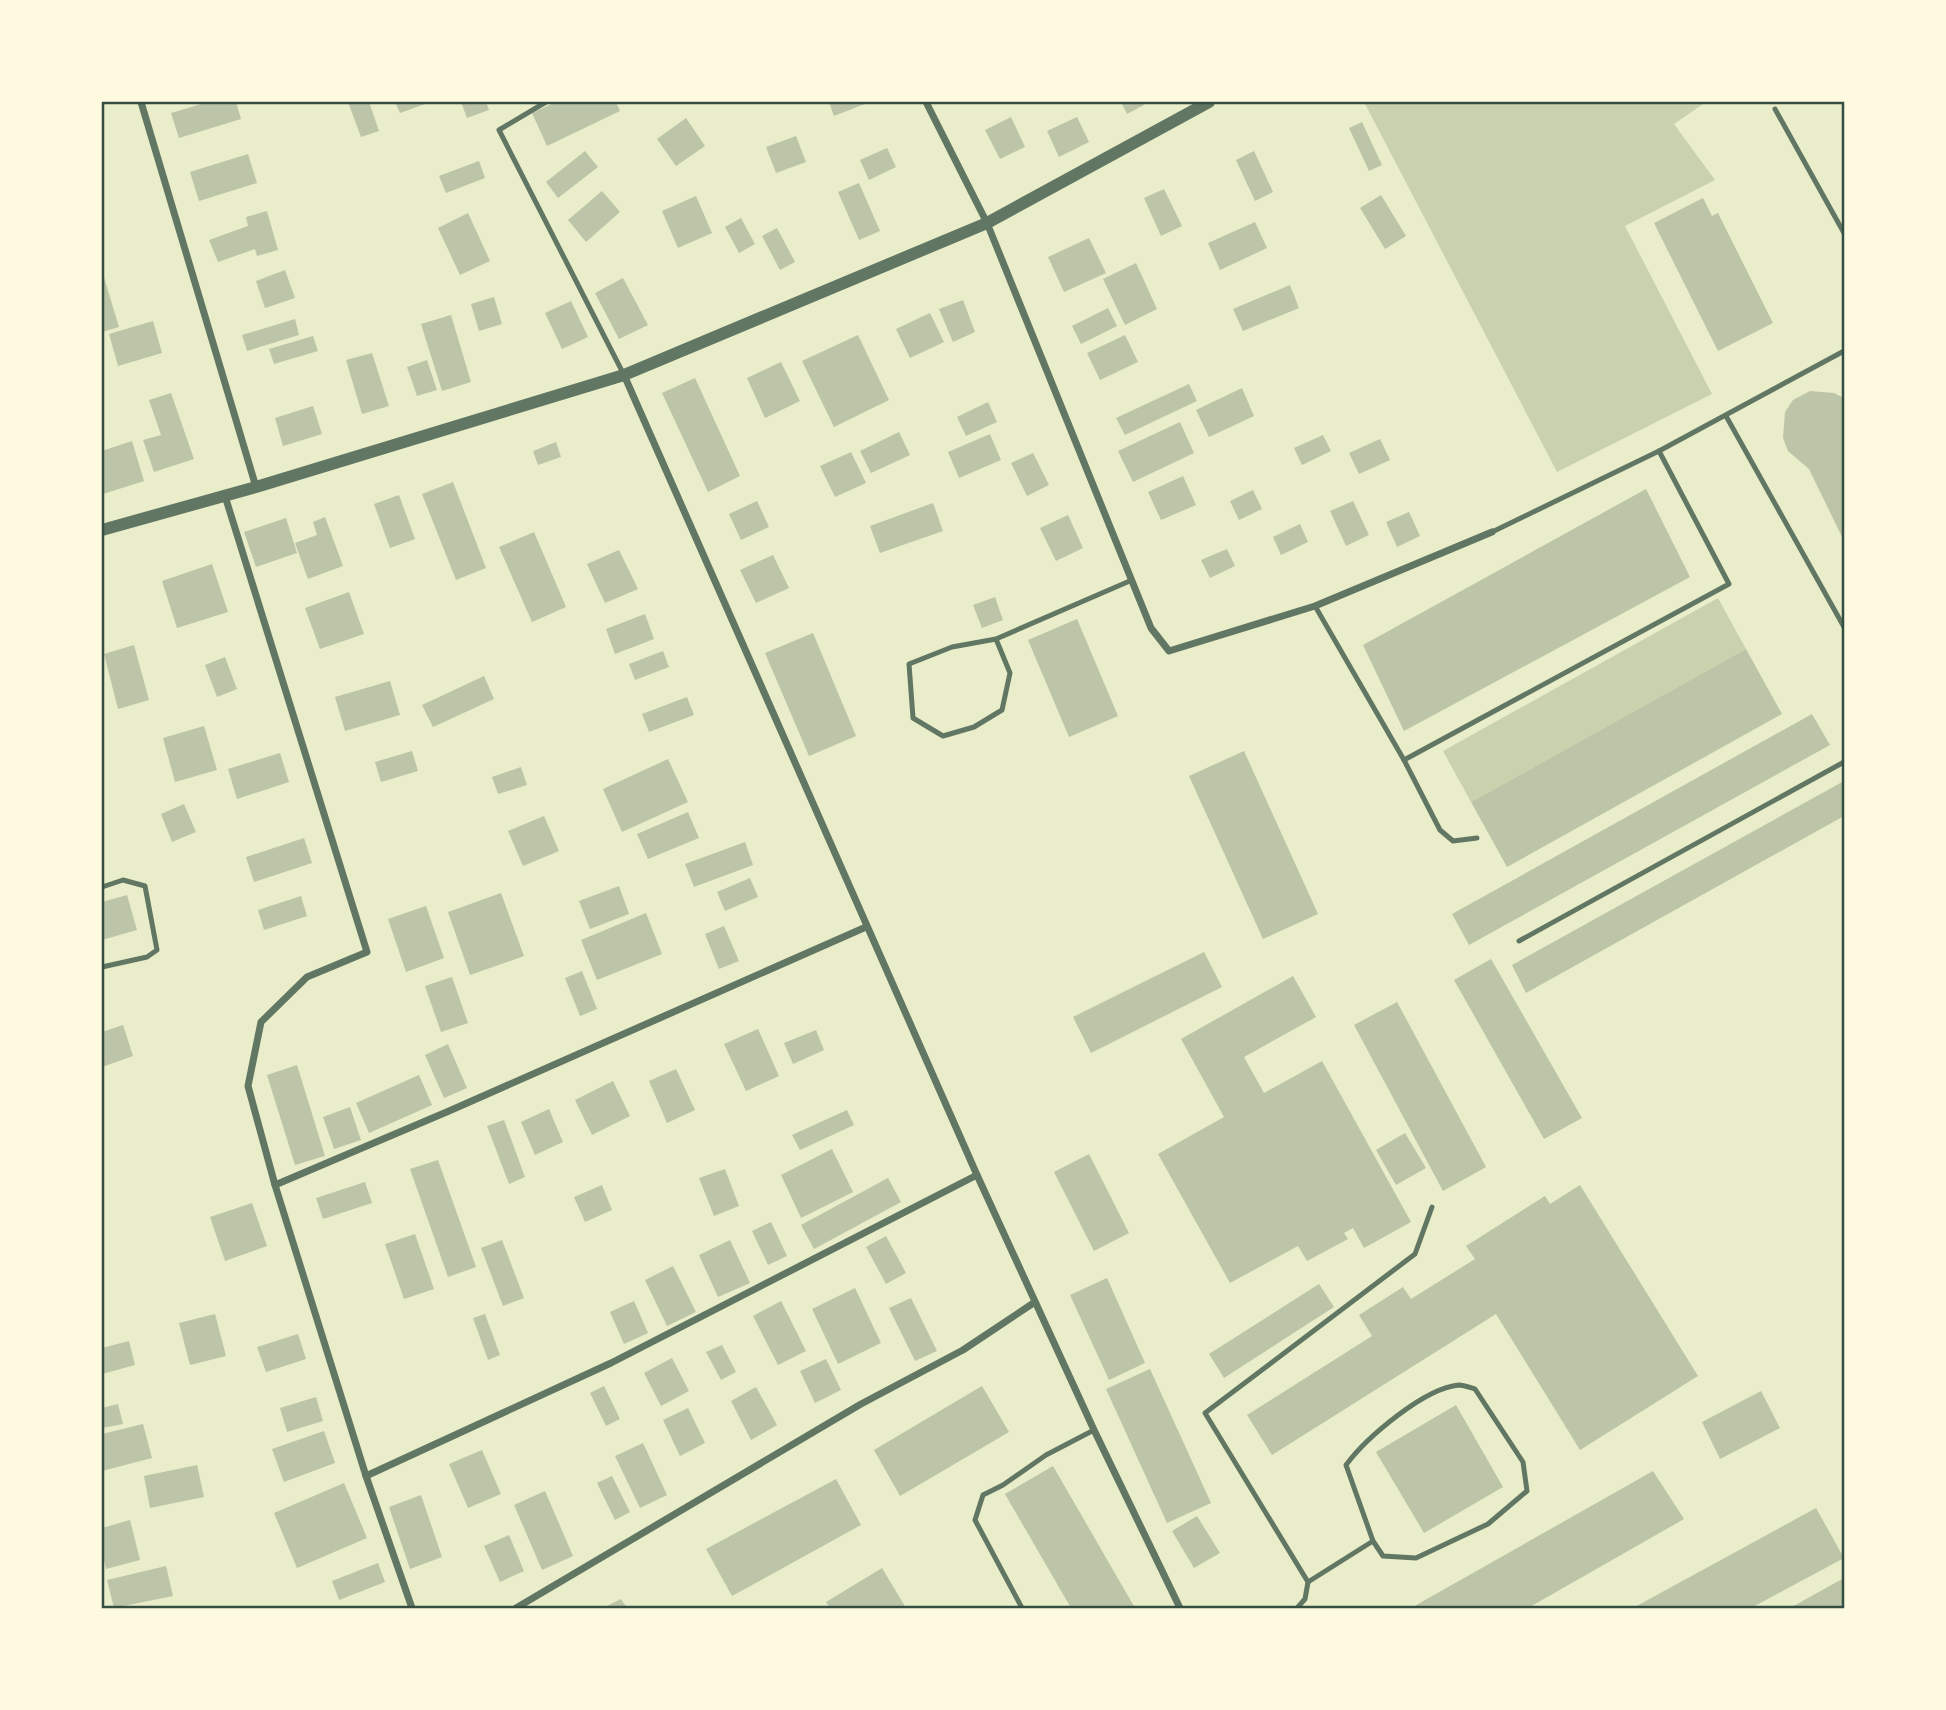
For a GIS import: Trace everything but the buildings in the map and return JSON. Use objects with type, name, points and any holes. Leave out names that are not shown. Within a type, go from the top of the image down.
[{"type":"street","points":[[141,102],[256,487]]},
{"type":"street","points":[[926,102],[987,223],[1151,628],[1169,651],[1315,606],[1492,532]]},
{"type":"street","points":[[102,530],[256,487],[624,375],[987,223],[1209,102]]},
{"type":"street","points":[[624,375],[977,1175],[1094,1430],[1181,1608]]},
{"type":"street","points":[[225,496],[367,953],[307,977],[261,1022],[248,1086],[275,1185],[366,1476],[412,1608]]},
{"type":"street","points":[[275,1185],[866,927]]},
{"type":"street","points":[[366,1476],[611,1363],[977,1175]]},
{"type":"street","points":[[516,1608],[861,1404],[962,1350],[1035,1302]]},
{"type":"lane","points":[[546,102],[499,130],[624,375]]},
{"type":"lane","points":[[1775,109],[1844,233]]},
{"type":"lane","points":[[1492,532],[1658,451],[1844,351]]},
{"type":"lane","points":[[1726,416],[1844,627]]},
{"type":"lane","points":[[1404,760],[1729,584],[1658,451]]},
{"type":"lane","points":[[996,639],[1010,673],[1002,710],[974,727],[943,736],[913,718],[909,664],[952,647],[996,639],[1132,580]]},
{"type":"lane","points":[[1315,606],[1404,760],[1440,830],[1453,841],[1476,838]]},
{"type":"lane","points":[[1519,941],[1844,762]]},
{"type":"lane","points":[[102,887],[123,880],[145,886],[157,950],[147,957],[102,967]]},
{"type":"lane","points":[[1297,1608],[1305,1599],[1308,1582],[1205,1413],[1415,1254],[1432,1207]]},
{"type":"lane","points":[[1460,1385],[1475,1389],[1523,1462],[1527,1491],[1488,1524],[1416,1558],[1383,1556],[1373,1541],[1346,1465],[1357,1450],[1424,1397],[1460,1385]]},
{"type":"lane","points":[[1022,1608],[975,1520],[983,1495],[1003,1485],[1046,1455],[1094,1430]]},
{"type":"lane","points":[[1308,1582],[1373,1541]]},
{"type":"green space","points":[[1364,102],[1706,102],[1674,124],[1715,180],[1625,226],[1712,394],[1557,472]]},
{"type":"green space","points":[[1718,598],[1746,649],[1471,802],[1443,751]]}]
